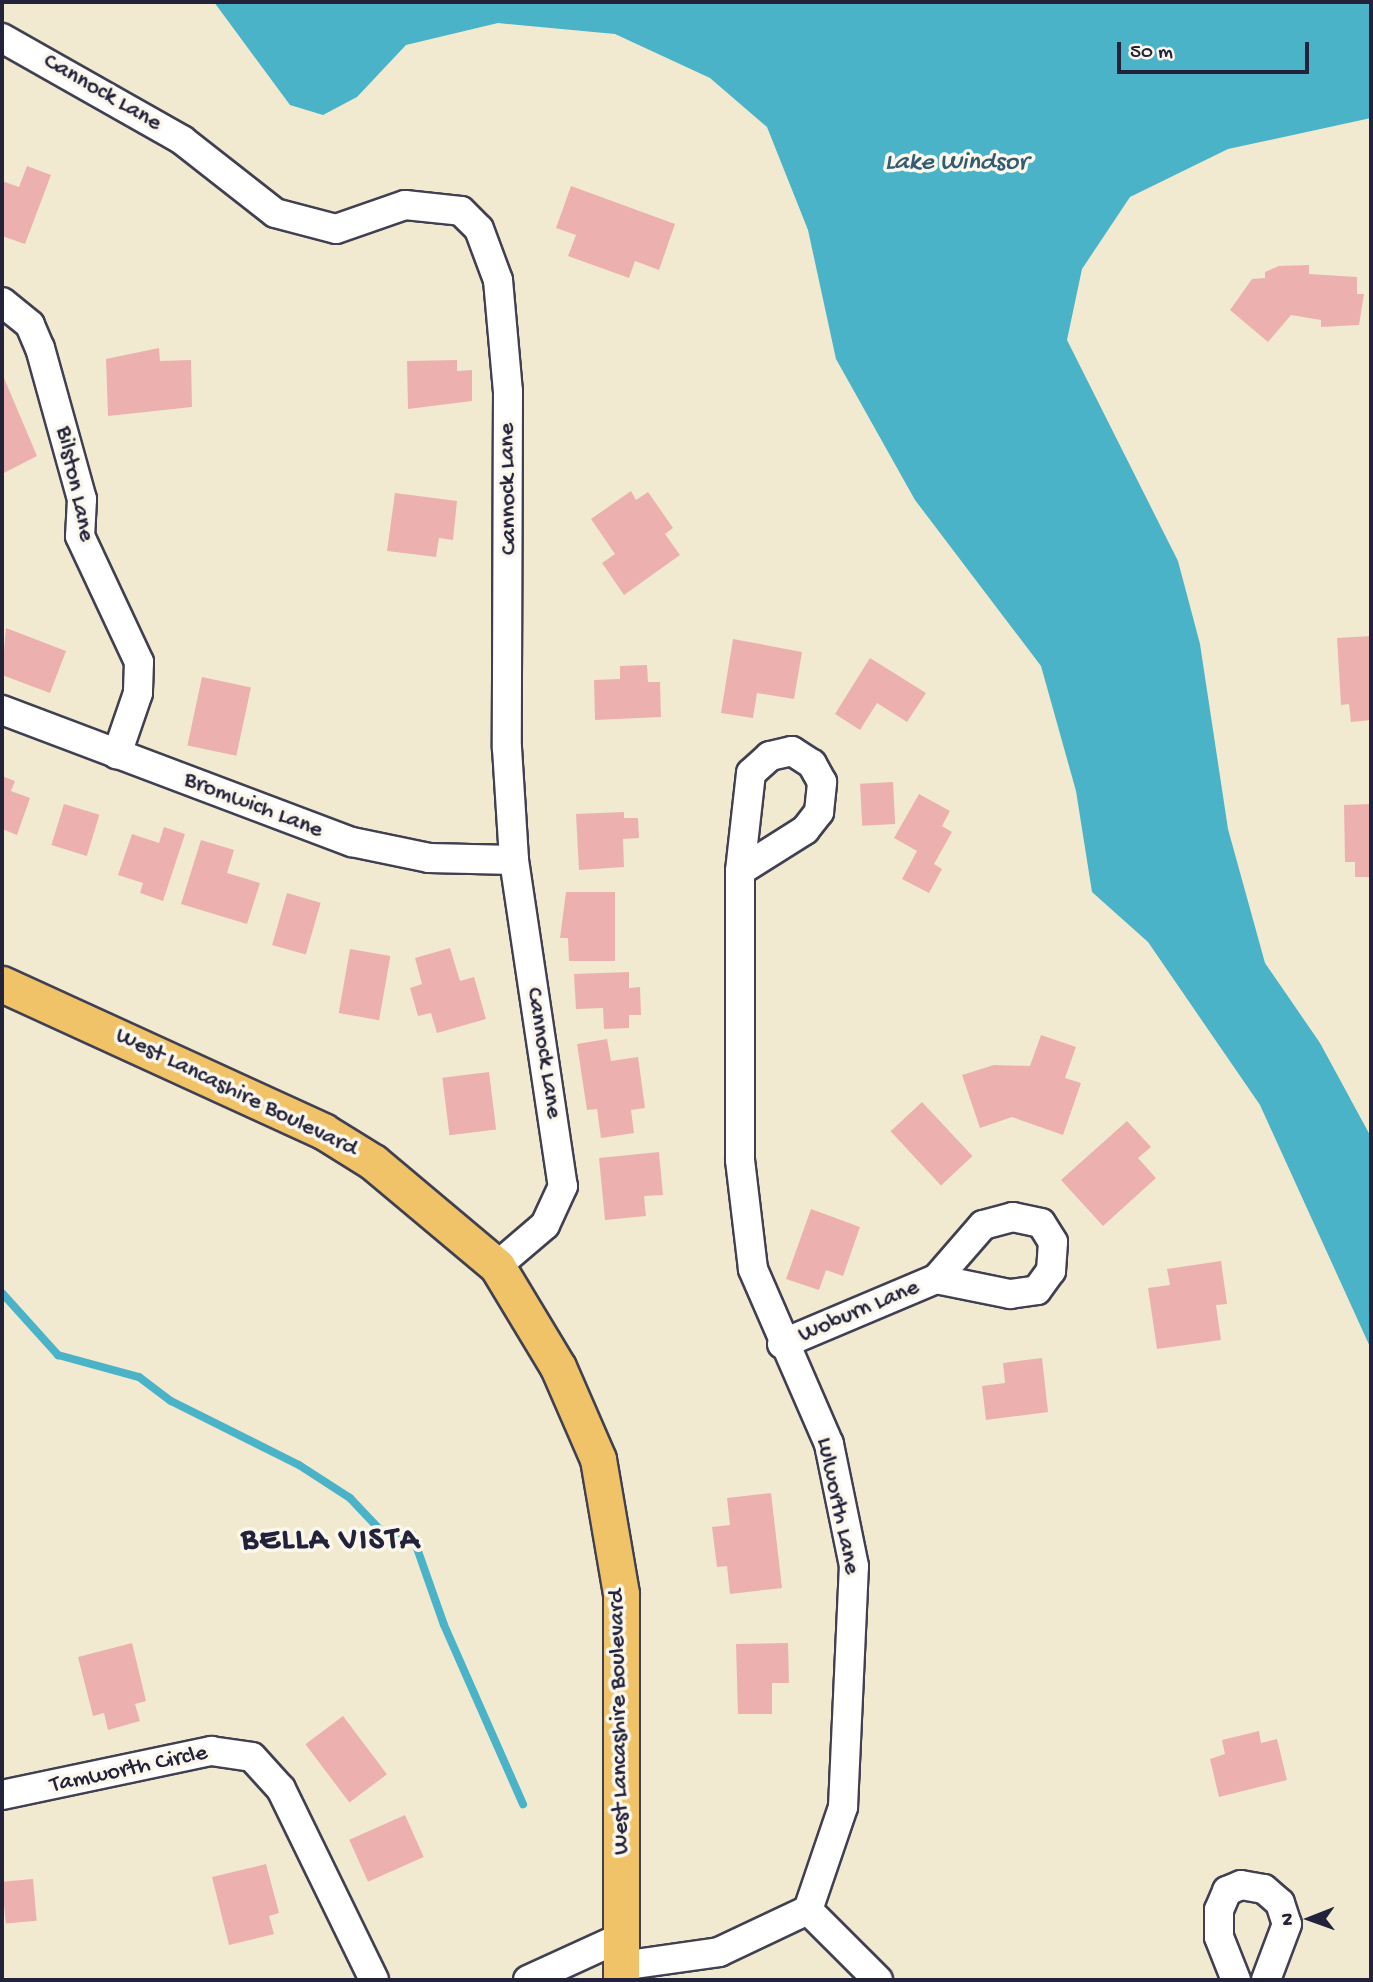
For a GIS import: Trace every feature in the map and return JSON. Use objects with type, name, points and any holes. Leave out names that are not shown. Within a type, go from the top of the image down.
[{"type":"main road","name":"West Lancashire Boulevard","points":[[2,984],[323,1131],[373,1162],[497,1266],[558,1367],[597,1459],[621,1594],[621,1961]]},
{"type":"street","name":"Cannock Lane","points":[[2,38],[182,140],[275,214],[336,229],[405,205],[461,211],[479,229],[498,279],[508,391],[507,748],[514,860],[563,1186],[545,1225],[497,1266]]},
{"type":"street","name":"Bilston Lane","points":[[2,302],[30,325],[40,348],[82,499],[80,536],[138,662],[138,693],[117,754]]},
{"type":"street","name":"Bromwich Lane","points":[[2,710],[352,842],[429,858],[514,860]]},
{"type":"street","name":"Lulworth Lane","points":[[740,871],[740,1160],[752,1269],[782,1345],[828,1444],[854,1566],[843,1807],[808,1910]]},
{"type":"street","name":"Woburn Lane","points":[[782,1345],[936,1279]]},
{"type":"street","name":"Tamworth Circle","points":[[2,1795],[211,1751],[251,1757],[281,1789],[374,1980]]},
{"type":"street","points":[[1236,1980],[1222,1951],[1219,1910],[1227,1891],[1241,1885],[1264,1889],[1280,1903],[1287,1924],[1266,1980]]},
{"type":"street","points":[[528,1980],[621,1961],[719,1952],[808,1910],[878,1980]]},
{"type":"water","name":"Lake Windsor","points":[[214,2],[1371,2],[1371,118],[1228,149],[1130,197],[1082,269],[1067,340],[1178,561],[1200,644],[1228,829],[1265,963],[1320,1043],[1371,1137],[1371,1349],[1260,1105],[1148,942],[1092,892],[1076,791],[1041,666],[915,500],[836,359],[808,230],[767,127],[710,78],[615,34],[498,23],[406,45],[357,97],[323,115],[290,105]]},
{"type":"building","points":[[27,166],[51,175],[25,244],[2,236],[2,181],[19,187]]},
{"type":"building","points":[[571,186],[675,224],[659,270],[635,261],[629,278],[568,256],[576,235],[556,228]]},
{"type":"building","points":[[1309,265],[1309,274],[1357,277],[1357,294],[1364,294],[1359,325],[1321,327],[1321,320],[1291,315],[1268,342],[1230,310],[1252,279],[1265,278],[1265,272],[1279,266]]},
{"type":"building","points":[[159,348],[160,361],[191,360],[192,407],[108,416],[106,359]]},
{"type":"building","points":[[457,360],[457,371],[472,370],[472,401],[408,409],[407,361]]},
{"type":"building","points":[[4,378],[37,456],[2,474],[2,379]]},
{"type":"building","points":[[631,491],[636,500],[648,492],[673,528],[665,534],[680,555],[624,595],[602,563],[615,554],[591,519]]},
{"type":"building","points":[[395,493],[457,501],[453,540],[439,538],[436,557],[387,551]]},
{"type":"building","points":[[6,628],[66,651],[50,693],[2,675]]},
{"type":"building","points":[[1371,636],[1371,720],[1351,722],[1349,704],[1341,705],[1337,638]]},
{"type":"building","points":[[733,639],[802,652],[794,699],[757,693],[753,718],[721,713]]},
{"type":"building","points":[[870,658],[926,693],[907,722],[877,703],[860,730],[835,714]]},
{"type":"building","points":[[647,665],[648,682],[660,682],[661,717],[595,720],[594,680],[620,679],[620,666]]},
{"type":"building","points":[[202,677],[251,687],[236,756],[187,745]]},
{"type":"building","points":[[2,776],[15,781],[11,791],[30,798],[17,835],[2,829]]},
{"type":"building","points":[[893,782],[895,824],[862,826],[860,784]]},
{"type":"building","points":[[919,794],[950,811],[942,826],[952,832],[934,864],[942,869],[929,893],[902,879],[917,851],[894,838]]},
{"type":"building","points":[[64,804],[99,815],[87,856],[51,845]]},
{"type":"building","points":[[1371,804],[1371,877],[1355,877],[1355,862],[1345,862],[1344,805]]},
{"type":"building","points":[[624,812],[624,818],[638,818],[639,838],[623,839],[624,867],[579,870],[576,814]]},
{"type":"building","points":[[164,827],[185,834],[163,901],[140,893],[143,883],[118,875],[132,834],[159,843]]},
{"type":"building","points":[[201,840],[234,850],[227,873],[260,883],[247,924],[181,904]]},
{"type":"building","points":[[566,892],[615,892],[615,961],[569,961],[568,938],[560,938]]},
{"type":"building","points":[[287,893],[321,903],[306,955],[272,945]]},
{"type":"building","points":[[450,948],[460,981],[474,977],[486,1019],[437,1033],[431,1013],[418,1016],[410,988],[422,984],[415,958]]},
{"type":"building","points":[[350,949],[390,956],[379,1020],[339,1013]]},
{"type":"building","points":[[629,972],[629,988],[640,987],[641,1015],[629,1015],[629,1028],[604,1029],[603,1008],[576,1009],[574,974]]},
{"type":"building","points":[[1041,1035],[1076,1047],[1065,1078],[1081,1083],[1063,1135],[1012,1117],[980,1128],[962,1075],[994,1065],[1030,1066]]},
{"type":"building","points":[[607,1039],[611,1061],[638,1057],[645,1108],[631,1110],[634,1133],[601,1138],[597,1109],[587,1110],[577,1044]]},
{"type":"building","points":[[489,1072],[496,1130],[449,1135],[442,1078]]},
{"type":"building","points":[[922,1102],[972,1156],[941,1185],[891,1131]]},
{"type":"building","points":[[1127,1121],[1151,1147],[1138,1158],[1156,1178],[1103,1226],[1061,1180]]},
{"type":"building","points":[[659,1152],[663,1195],[644,1196],[646,1216],[605,1220],[599,1158]]},
{"type":"building","points":[[811,1209],[860,1227],[843,1276],[826,1270],[819,1290],[786,1279]]},
{"type":"building","points":[[1221,1261],[1227,1304],[1216,1305],[1221,1340],[1157,1349],[1148,1288],[1170,1285],[1167,1269]]},
{"type":"building","points":[[1042,1358],[1048,1412],[986,1420],[982,1386],[1005,1383],[1003,1363]]},
{"type":"building","points":[[771,1493],[782,1588],[730,1594],[727,1566],[717,1567],[712,1527],[730,1525],[727,1498]]},
{"type":"building","points":[[132,1643],[146,1701],[135,1704],[140,1721],[108,1730],[104,1713],[93,1716],[78,1657]]},
{"type":"building","points":[[788,1643],[789,1683],[772,1683],[772,1714],[738,1714],[736,1644]]},
{"type":"building","points":[[343,1716],[387,1774],[349,1803],[305,1744]]},
{"type":"building","points":[[1259,1731],[1261,1743],[1277,1739],[1287,1780],[1219,1797],[1210,1759],[1225,1754],[1222,1740]]},
{"type":"building","points":[[405,1815],[424,1857],[368,1882],[349,1840]]},
{"type":"building","points":[[266,1864],[279,1913],[269,1916],[274,1934],[229,1945],[212,1877]]},
{"type":"building","points":[[33,1879],[37,1921],[6,1924],[2,1882]]},
{"type":"waterway","points":[[2,1293],[58,1355],[139,1377],[171,1401],[299,1465],[350,1498],[382,1532],[412,1534],[444,1625],[523,1804]]},
{"type":"district","name":"BELLA VISTA","points":[[331,1541]]}]
